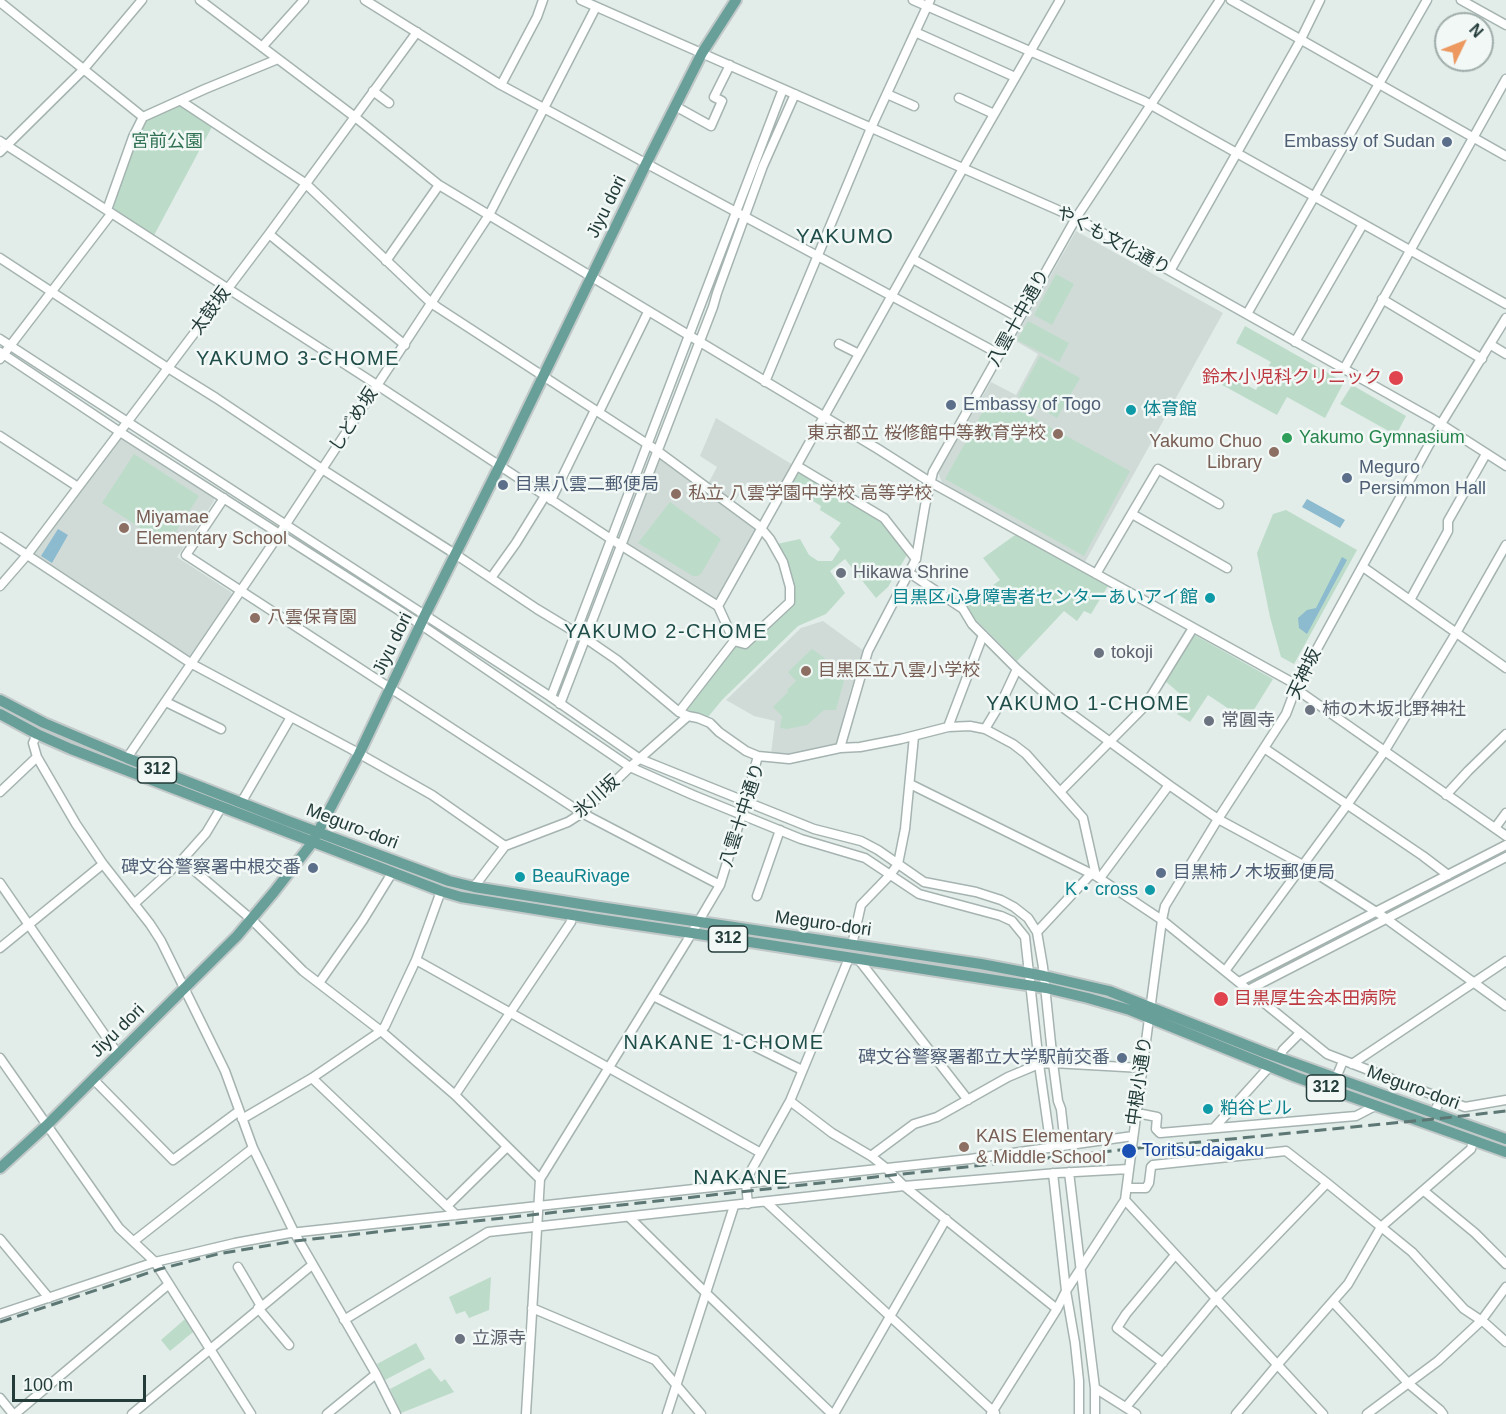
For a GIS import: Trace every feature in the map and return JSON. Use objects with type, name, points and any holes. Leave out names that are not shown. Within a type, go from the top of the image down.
[{"type":"main road","name":"Jiyu dori","points":[[0,1168],[46,1126],[237,936],[312,843],[359,754],[675,106],[702,53],[736,0]]},
{"type":"main road","name":"Meguro-dori","points":[[0,700],[44,723],[128,758],[449,881],[854,959],[1046,988],[1149,1012],[1506,1139]]},
{"type":"main road","name":"Meguro-dori","points":[[0,714],[71,749],[312,843],[461,897],[572,915],[852,945],[981,964],[1044,976],[1109,992],[1269,1066],[1506,1152]]},
{"type":"street","points":[[142,0],[83,70],[2,146],[109,212],[611,539],[718,606],[734,641]]},
{"type":"street","points":[[200,0],[355,117],[439,185],[930,482],[1297,687],[1384,752],[1506,836]]},
{"type":"street","points":[[262,47],[304,0]]},
{"type":"street","points":[[365,0],[501,85],[999,354]]},
{"type":"street","points":[[501,85],[537,17],[543,0]]},
{"type":"street","name":"やくも文化通り","points":[[581,0],[1076,218],[1441,424],[1506,466]]},
{"type":"street","points":[[913,0],[928,3],[1150,105],[1506,304]]},
{"type":"street","points":[[718,606],[963,168],[1060,0]]},
{"type":"street","name":"八雲十中通り","points":[[540,1179],[720,885],[758,756],[789,759],[840,748],[868,651],[916,558],[933,472],[1076,218],[1220,0]]},
{"type":"street","points":[[1231,0],[1506,156]]},
{"type":"street","points":[[1170,271],[1301,39],[1320,0]]},
{"type":"street","points":[[1247,314],[1427,0]]},
{"type":"street","points":[[1466,1],[1506,25]]},
{"type":"street","points":[[0,2],[143,117]]},
{"type":"street","points":[[765,382],[871,128],[928,3]]},
{"type":"street","name":"しどめ坂","points":[[128,758],[286,524],[489,215],[596,7]]},
{"type":"street","name":"太鼓坂","points":[[0,586],[27,555],[128,422],[417,32]]},
{"type":"street","points":[[915,32],[1015,77]]},
{"type":"street","points":[[278,59],[143,117],[133,137],[109,212],[51,292],[1,355],[279,534],[551,698],[640,759],[814,829],[861,841],[924,882],[976,892],[1014,907],[1028,918],[1037,932],[1046,988],[1058,1101],[1061,1109],[1057,1147]]},
{"type":"street","points":[[675,106],[711,126],[722,101],[714,98],[730,65]]},
{"type":"street","points":[[1344,369],[1506,80]]},
{"type":"street","points":[[551,698],[783,89]]},
{"type":"street","points":[[373,91],[389,103]]},
{"type":"street","points":[[560,704],[699,343],[764,166],[795,94]]},
{"type":"street","points":[[887,94],[914,106]]},
{"type":"street","points":[[960,98],[994,114]]},
{"type":"street","points":[[181,101],[305,183],[432,302],[647,444],[761,528],[783,562],[790,587],[790,602],[745,644],[734,641]]},
{"type":"street","points":[[386,261],[439,185]]},
{"type":"street","points":[[1295,342],[1362,224]]},
{"type":"street","points":[[268,234],[405,345]]},
{"type":"street","points":[[0,258],[585,638],[617,660],[679,712],[710,723],[746,751],[758,756]]},
{"type":"street","points":[[913,259],[1019,318]]},
{"type":"street","points":[[1382,299],[1482,359]]},
{"type":"street","points":[[491,578],[548,498],[597,411],[648,312]]},
{"type":"street","name":"天神坂","points":[[1162,920],[1165,906],[1288,710],[1297,687],[1441,424],[1506,318]]},
{"type":"street","points":[[0,339],[286,524],[630,766],[801,839],[865,858],[919,894],[1012,921],[1025,937],[1039,1064],[1057,1147]]},
{"type":"street","points":[[839,344],[859,354]]},
{"type":"street","points":[[1491,345],[1506,354]]},
{"type":"street","points":[[0,436],[78,487]]},
{"type":"street","points":[[1410,600],[1448,531],[1448,520],[1486,454]]},
{"type":"street","points":[[797,466],[884,518],[916,558]]},
{"type":"street","points":[[1096,574],[1158,469],[1220,504]]},
{"type":"street","points":[[224,498],[186,555],[582,813],[720,885]]},
{"type":"street","points":[[1132,514],[1227,568]]},
{"type":"street","points":[[0,537],[192,664],[432,795],[504,846],[474,887]]},
{"type":"street","points":[[1225,971],[1384,752],[1506,545]]},
{"type":"street","points":[[1363,567],[1506,668]]},
{"type":"street","points":[[908,572],[963,609],[972,624],[1017,669],[1050,698],[1109,742],[1218,819],[1303,865],[1386,918],[1506,1006]]},
{"type":"street","points":[[1060,792],[1145,706],[1193,628]]},
{"type":"street","points":[[948,727],[983,635]]},
{"type":"street","points":[[679,712],[734,641]]},
{"type":"street","points":[[985,729],[1017,669]]},
{"type":"street","points":[[166,702],[221,729]]},
{"type":"street","name":"氷川坂","points":[[504,846],[568,822],[582,813],[630,766],[688,716]]},
{"type":"street","points":[[241,803],[291,717]]},
{"type":"street","points":[[840,748],[860,747],[948,727],[970,726],[985,729],[1026,754],[1083,818],[1096,876]]},
{"type":"street","points":[[37,734],[33,743],[38,757],[76,825],[161,941],[225,1071],[253,1148],[294,1232],[376,1374],[396,1414]]},
{"type":"street","points":[[1446,795],[1506,734]]},
{"type":"street","points":[[852,945],[861,905],[898,864],[905,829],[914,736]]},
{"type":"street","points":[[1264,748],[1448,875]]},
{"type":"street","points":[[0,792],[38,757]]},
{"type":"street","points":[[910,784],[1096,876],[1162,920],[1327,1054],[1465,1107],[1506,1100]]},
{"type":"street","points":[[1037,932],[1096,876],[1169,785]]},
{"type":"street","points":[[134,904],[182,860],[206,833],[221,808]]},
{"type":"street","points":[[1495,828],[1506,813]]},
{"type":"street","points":[[757,896],[780,830]]},
{"type":"street","points":[[1239,982],[1506,845]]},
{"type":"street","points":[[1249,991],[1252,987],[1506,857]]},
{"type":"street","points":[[182,860],[251,920],[303,971],[381,1031],[455,1095],[540,1179],[526,1414]]},
{"type":"street","points":[[0,948],[103,864]]},
{"type":"street","points":[[320,983],[392,873]]},
{"type":"street","points":[[0,883],[118,1054]]},
{"type":"street","points":[[93,1079],[173,1160],[241,1115],[312,1078],[381,1031],[416,960],[441,891]]},
{"type":"street","points":[[455,1095],[571,922],[572,915]]},
{"type":"street","name":"中根小通り","points":[[1068,1289],[1125,1200],[1162,920]]},
{"type":"street","points":[[748,1204],[747,1178],[790,1101],[854,959],[968,1100]]},
{"type":"street","points":[[416,960],[761,1153]]},
{"type":"street","points":[[1352,1064],[1506,961]]},
{"type":"street","points":[[652,996],[802,1070]]},
{"type":"street","points":[[1279,1058],[1283,1050],[1300,1032]]},
{"type":"street","points":[[0,1058],[119,1228],[155,1262],[251,1414]]},
{"type":"street","points":[[1335,1078],[1343,1061]]},
{"type":"street","points":[[871,1156],[914,1124],[937,1116],[1008,1077],[1039,1064],[1142,1068]]},
{"type":"street","points":[[1214,1128],[1269,1066]]},
{"type":"street","points":[[312,1078],[456,1215]]},
{"type":"street","points":[[1434,1113],[1441,1098]]},
{"type":"street","points":[[790,1101],[832,1133],[871,1156],[904,1186],[1057,1309]]},
{"type":"street","points":[[1136,1118],[1142,1114],[1157,1117],[1156,1129],[1160,1133],[1356,1116],[1375,1106]]},
{"type":"street","points":[[0,1314],[155,1262],[235,1242],[294,1232],[456,1215],[538,1210],[970,1159],[1133,1136]]},
{"type":"street","points":[[1236,1414],[1348,1284],[1381,1227],[1471,1149],[1473,1141]]},
{"type":"street","points":[[447,1206],[507,1147]]},
{"type":"street","points":[[134,1241],[253,1148]]},
{"type":"street","points":[[1126,1188],[1146,1188],[1153,1165],[1286,1151],[1412,1252],[1464,1309],[1506,1342]]},
{"type":"street","points":[[344,1320],[488,1232],[904,1186],[1129,1168]]},
{"type":"street","points":[[1061,1172],[1079,1273],[1095,1388],[1095,1414]]},
{"type":"street","points":[[1061,1172],[1068,1289],[1079,1381],[1079,1414]]},
{"type":"street","points":[[1126,1407],[1216,1299],[1327,1183]]},
{"type":"street","points":[[1424,1191],[1475,1233],[1506,1264]]},
{"type":"street","points":[[1125,1200],[1323,1414]]},
{"type":"street","points":[[766,1202],[994,1413],[1068,1289]]},
{"type":"street","points":[[667,1414],[734,1206]]},
{"type":"street","points":[[630,1217],[833,1414],[946,1219]]},
{"type":"street","points":[[0,1239],[49,1298]]},
{"type":"street","points":[[1163,1363],[1117,1328],[1175,1255]]},
{"type":"street","points":[[132,1414],[312,1265]]},
{"type":"street","points":[[238,1267],[260,1307],[289,1345]]},
{"type":"street","points":[[0,1398],[14,1414],[169,1284]]},
{"type":"street","points":[[1368,1414],[1438,1361],[1481,1322],[1506,1287]]},
{"type":"street","points":[[1333,1302],[1409,1384],[1443,1414]]},
{"type":"street","points":[[532,1308],[655,1360],[701,1414]]},
{"type":"street","points":[[327,1414],[376,1374]]},
{"type":"street","points":[[1095,1388],[1136,1414]]},
{"type":"shaded area","name":"東京都立 桜修館中等教育学校","points":[[1076,231],[1223,313],[1085,562],[986,510],[942,482],[938,473],[991,382],[1016,395],[1038,354],[1014,340]]},
{"type":"shaded area","points":[[716,418],[793,465],[774,499],[747,482],[734,503],[708,484],[717,467],[700,456]]},
{"type":"shaded area","name":"Miyamae Elementary School","points":[[121,438],[214,498],[177,557],[231,592],[232,595],[191,656],[188,657],[32,555]]},
{"type":"shaded area","name":"私立 八雲学園中学校 高等学校","points":[[658,458],[756,530],[717,602],[626,545]]},
{"type":"shaded area","name":"目黒区立八雲小学校","points":[[823,621],[864,651],[850,692],[837,744],[788,755],[771,754],[775,721],[754,716],[726,700],[801,628]]},
{"type":"green space","name":"宮前公園","points":[[181,101],[214,123],[152,239],[107,210],[143,117]]},
{"type":"green space","points":[[1056,274],[1074,284],[1052,325],[1034,315]]},
{"type":"green space","points":[[1028,321],[1069,343],[1059,362],[1017,340]]},
{"type":"green space","points":[[1245,326],[1344,382],[1325,418],[1287,397],[1277,415],[1215,381],[1220,371],[1256,390],[1271,362],[1236,343]]},
{"type":"green space","points":[[1040,356],[1080,378],[1057,418],[1018,396]]},
{"type":"green space","points":[[1352,385],[1406,416],[1396,435],[1340,404]]},
{"type":"green space","points":[[992,395],[1130,471],[1084,556],[945,479]]},
{"type":"green space","points":[[134,454],[199,496],[167,545],[102,503]]},
{"type":"green space","points":[[800,471],[879,520],[881,518],[907,555],[888,587],[876,598],[845,559],[830,571],[845,593],[826,614],[798,626],[722,700],[708,717],[684,709],[735,645],[794,592],[777,544],[800,539],[809,555],[818,561],[832,561],[840,549],[830,537],[841,523],[820,510],[821,506],[813,501],[814,499],[791,484]]},
{"type":"green space","points":[[670,502],[721,539],[701,574],[697,576],[693,576],[638,543]]},
{"type":"green space","points":[[1286,510],[1357,550],[1294,664],[1281,657],[1257,553],[1273,514]]},
{"type":"green space","points":[[1015,535],[1108,586],[1091,614],[1084,611],[1077,621],[1064,611],[1017,661],[974,618],[966,605],[1000,580],[983,558]]},
{"type":"green space","points":[[1193,634],[1273,679],[1247,721],[1208,695],[1190,722],[1177,714],[1186,699],[1164,680]]},
{"type":"green space","points":[[812,649],[834,665],[832,668],[845,677],[836,710],[824,710],[807,725],[780,728],[782,716],[773,707],[796,681],[788,672]]},
{"type":"green space","points":[[1375,916],[1379,918],[1249,985],[1246,982]]},
{"type":"green space","points":[[491,1277],[489,1310],[469,1318],[465,1311],[456,1314],[449,1297]]},
{"type":"green space","points":[[185,1319],[193,1332],[170,1351],[161,1340]]},
{"type":"green space","points":[[416,1343],[425,1359],[385,1380],[377,1364]]},
{"type":"green space","points":[[430,1368],[441,1382],[445,1379],[454,1392],[401,1413],[390,1389]]},
{"type":"water","points":[[1307,499],[1345,520],[1340,528],[1302,507]]},
{"type":"water","points":[[58,529],[68,535],[52,563],[41,556]]},
{"type":"water","points":[[1342,557],[1347,560],[1307,634],[1299,628],[1298,618],[1307,610],[1316,608]]},
{"type":"railway","points":[[0,1322],[160,1269],[218,1254],[295,1241],[1129,1149],[1506,1111]]},
{"type":"place","name":"Embassy of Sudan","points":[[1447,142]]},
{"type":"place","name":"鈴木小児科クリニック","points":[[1396,378]]},
{"type":"place","name":"Embassy of Togo","points":[[951,405]]},
{"type":"place","name":"体育館","points":[[1131,410]]},
{"type":"place","name":"東京都立 桜修館中等教育学校","points":[[1058,434]]},
{"type":"place","name":"Yakumo Gymnasium","points":[[1287,438]]},
{"type":"place","name":"Yakumo Chuo Library","points":[[1274,452]]},
{"type":"place","name":"Meguro Persimmon Hall","points":[[1347,478]]},
{"type":"place","name":"目黒八雲二郵便局","points":[[503,485]]},
{"type":"place","name":"私立 八雲学園中学校 高等学校","points":[[676,494]]},
{"type":"place","name":"Miyamae Elementary School","points":[[124,528]]},
{"type":"place","name":"Hikawa Shrine","points":[[841,573]]},
{"type":"place","name":"目黒区心身障害者センターあいアイ館","points":[[1210,598]]},
{"type":"place","name":"八雲保育園","points":[[255,618]]},
{"type":"place","name":"tokoji","points":[[1099,653]]},
{"type":"place","name":"目黒区立八雲小学校","points":[[806,671]]},
{"type":"place","name":"柿の木坂北野神社","points":[[1310,710]]},
{"type":"place","name":"常圓寺","points":[[1209,721]]},
{"type":"place","name":"碑文谷警察署中根交番","points":[[313,868]]},
{"type":"place","name":"目黒柿ノ木坂郵便局","points":[[1161,873]]},
{"type":"place","name":"BeauRivage","points":[[520,877]]},
{"type":"place","name":"K・cross","points":[[1150,890]]},
{"type":"place","name":"目黒厚生会本田病院","points":[[1221,999]]},
{"type":"place","name":"碑文谷警察署都立大学駅前交番","points":[[1122,1058]]},
{"type":"place","name":"粕谷ビル","points":[[1208,1109]]},
{"type":"place","name":"KAIS Elementary & Middle School","points":[[964,1147]]},
{"type":"place","name":"Toritsu-daigaku","points":[[1129,1151]]},
{"type":"place","name":"立源寺","points":[[460,1339]]},
{"type":"district","name":"YAKUMO","points":[[845,237]]},
{"type":"district","name":"YAKUMO 3-CHOME","points":[[298,359]]},
{"type":"district","name":"YAKUMO 2-CHOME","points":[[666,632]]},
{"type":"district","name":"YAKUMO 1-CHOME","points":[[1088,704]]},
{"type":"district","name":"NAKANE 1-CHOME","points":[[724,1043]]},
{"type":"district","name":"NAKANE","points":[[741,1178]]}]
